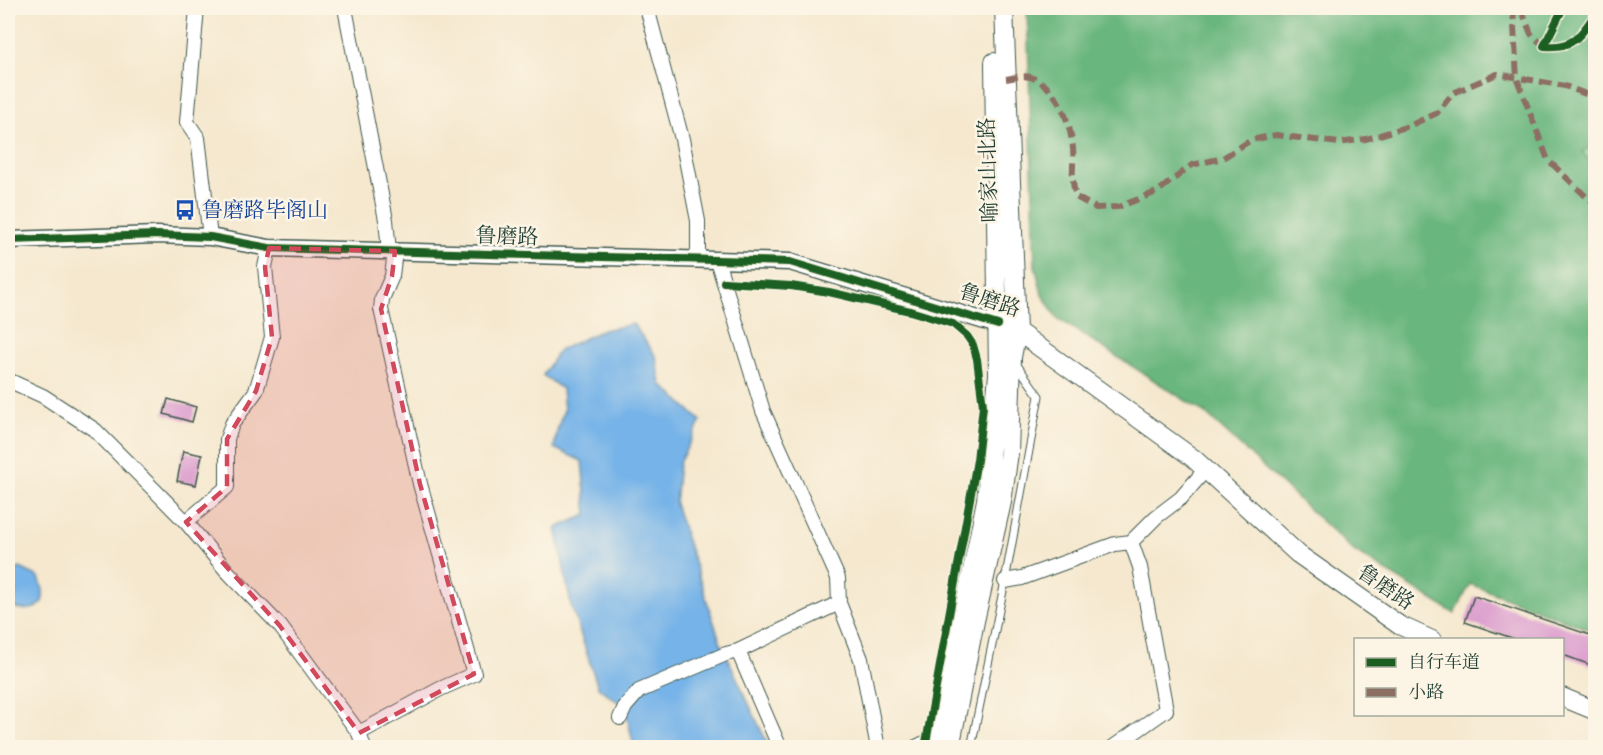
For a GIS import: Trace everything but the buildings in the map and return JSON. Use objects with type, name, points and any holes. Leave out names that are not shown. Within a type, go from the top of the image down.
[{"type":"main road","name":"喻家山北路","points":[[942,744],[986,500],[998,375],[993,8]]},
{"type":"main road","name":"喻家山北路","points":[[942,744],[975,621],[1002,502],[1009,453],[1012,357],[1017,331],[1004,8]]},
{"type":"main road","name":"鲁磨路","points":[[998,325],[1017,331],[1193,458],[1298,554],[1399,625],[1430,638]]},
{"type":"main road","points":[[1564,697],[1596,711]]},
{"type":"street","points":[[197,8],[188,122],[198,138],[210,237]]},
{"type":"street","points":[[345,8],[392,251],[392,276],[382,299],[381,309],[420,484],[474,674],[440,689],[359,733]]},
{"type":"street","points":[[647,8],[682,139],[698,221],[698,259]]},
{"type":"street","name":"鲁磨路","points":[[8,240],[157,235],[210,237],[269,248],[790,262],[998,325]]},
{"type":"street","points":[[186,522],[227,487],[228,438],[232,424],[256,391],[272,337],[265,267],[269,248]]},
{"type":"street","points":[[717,260],[763,411],[838,578],[839,603],[861,659],[878,747]]},
{"type":"street","points":[[8,380],[43,396],[95,430],[186,522],[227,572],[280,626],[359,733],[364,747]]},
{"type":"street","points":[[1005,581],[1022,578],[1115,544],[1131,542],[1181,498],[1206,469]]},
{"type":"street","points":[[1113,747],[1166,710],[1140,567],[1131,542]]},
{"type":"street","points":[[620,718],[624,707],[639,691],[738,651],[839,603]]},
{"type":"street","points":[[738,651],[780,747]]},
{"type":"street","points":[[914,747],[942,744]]},
{"type":"lane","points":[[971,747],[1005,581],[1039,396],[1012,357]]},
{"type":"highlighted area","points":[[269,248],[395,251],[392,276],[381,309],[420,484],[474,674],[359,733],[280,626],[186,522],[227,487],[227,439],[256,391],[272,337],[265,267]]},
{"type":"green space","points":[[1027,8],[1595,8],[1595,143],[1582,152],[1596,169],[1595,632],[1470,584],[1455,614],[1355,552],[1205,413],[1057,318],[1042,294],[1035,266]]},
{"type":"green space","points":[[1595,143],[1595,169],[1582,152]]},
{"type":"water","points":[[633,324],[656,356],[661,384],[701,421],[679,463],[675,504],[721,644],[769,747],[634,747],[625,707],[598,687],[571,605],[556,528],[587,515],[582,461],[554,448],[564,410],[562,389],[543,375],[559,350],[603,330]]},
{"type":"water","points":[[20,568],[39,577],[43,588],[43,598],[36,607],[31,609],[19,609],[8,605],[8,573]]},
{"type":"marked path","points":[[1513,8],[1517,79],[1548,160],[1596,206]]},
{"type":"marked path","points":[[1521,8],[1531,34],[1544,46]]},
{"type":"marked path","points":[[1006,79],[1030,77],[1039,81],[1054,94],[1064,112],[1070,132],[1076,197],[1096,208],[1118,207],[1157,192],[1192,165],[1223,158],[1251,140],[1276,135],[1339,143],[1366,139],[1409,126],[1437,113],[1453,93],[1497,74],[1565,86],[1596,98]]},
{"type":"cycle path","points":[[1563,8],[1544,46],[1570,43],[1581,34],[1596,13]]},
{"type":"cycle path","points":[[8,240],[157,235],[210,237],[269,248],[790,262],[998,325]]},
{"type":"cycle path","points":[[724,282],[791,286],[829,292],[910,311],[953,324],[967,336],[973,345],[983,406],[977,460],[925,748]]},
{"type":"place","name":"鲁磨路毕阁山","points":[[185,210]]}]
